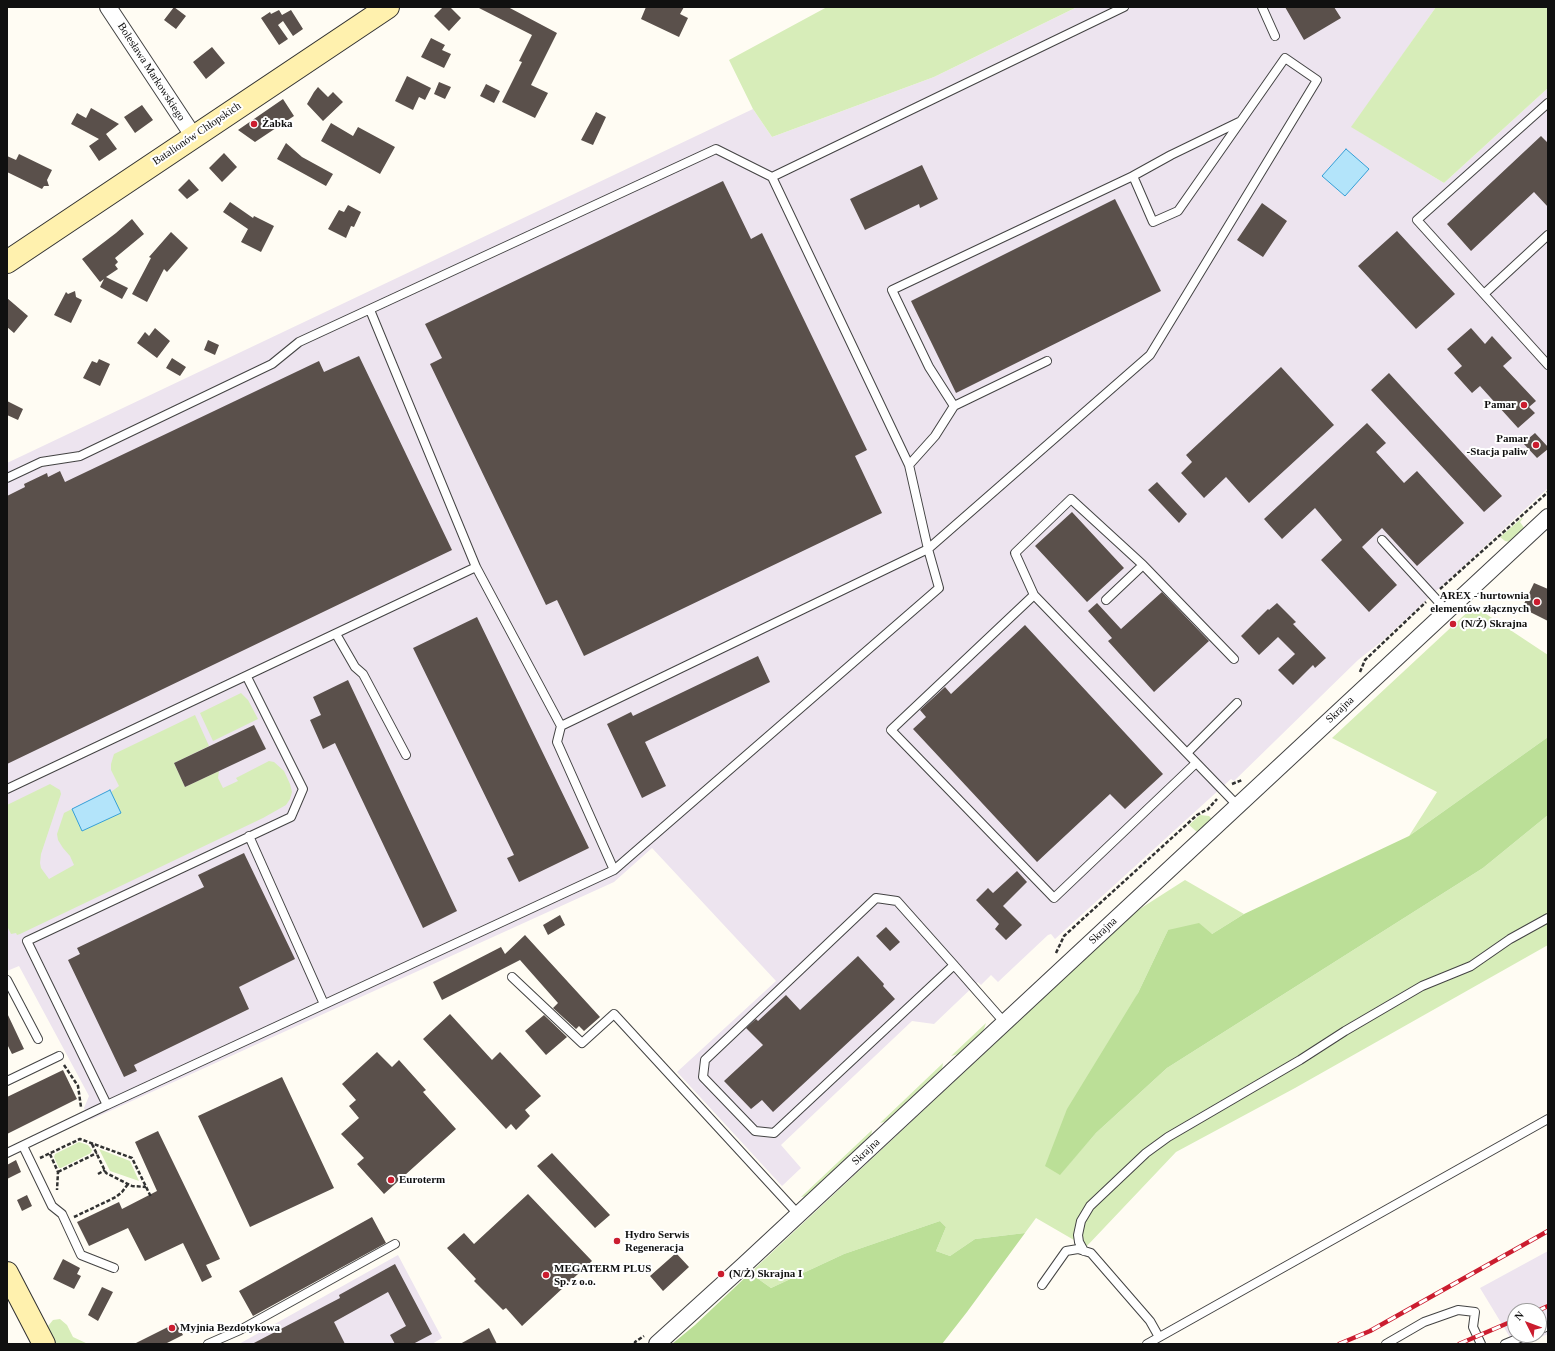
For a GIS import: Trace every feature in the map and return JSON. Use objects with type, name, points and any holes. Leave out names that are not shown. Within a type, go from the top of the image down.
[{"type":"street","name":"Bolesława Markowskiego","points":[[108,7],[194,137]]},
{"type":"street","name":"Batalionów Chłopskich","points":[[7,262],[388,7]]},
{"type":"street","name":"Skrajna","points":[[657,1344],[1448,612],[1548,517]]},
{"type":"street","points":[[7,1273],[44,1344]]},
{"type":"lane","points":[[772,177],[1124,7]]},
{"type":"lane","points":[[1262,7],[1275,36]]},
{"type":"lane","points":[[561,726],[928,549],[1150,355],[1317,80],[1285,58],[1178,211],[1153,222],[1133,176]]},
{"type":"lane","points":[[1548,103],[1417,220],[1548,365]]},
{"type":"lane","points":[[954,406],[929,367],[892,290],[1133,176],[1170,155],[1241,122]]},
{"type":"lane","points":[[7,478],[41,462],[80,456],[272,364],[299,342],[716,149],[772,177],[909,465],[928,549],[939,588],[614,870],[7,1153]]},
{"type":"lane","points":[[1484,294],[1548,235]]},
{"type":"lane","points":[[370,310],[476,567],[561,726],[557,742],[614,870]]},
{"type":"lane","points":[[909,465],[935,436],[954,406],[1047,361]]},
{"type":"lane","points":[[1234,659],[1143,565],[1071,499],[1015,553],[1034,595],[1237,806]]},
{"type":"lane","points":[[1382,540],[1448,612]]},
{"type":"lane","points":[[1106,600],[1143,565]]},
{"type":"lane","points":[[7,789],[247,677],[476,567]]},
{"type":"lane","points":[[1034,595],[891,730],[1054,898],[1196,763]]},
{"type":"lane","points":[[336,634],[355,667],[364,674],[406,755]]},
{"type":"lane","points":[[107,1106],[27,941],[291,817],[303,789],[247,677]]},
{"type":"lane","points":[[1187,753],[1237,704]]},
{"type":"lane","points":[[249,836],[324,1004]]},
{"type":"lane","points":[[954,965],[774,1133],[754,1131],[703,1077],[705,1060],[876,898],[897,901],[954,965],[1004,1022]]},
{"type":"lane","points":[[1084,1251],[1079,1242],[1078,1235],[1081,1221],[1090,1206],[1146,1153],[1168,1137],[1300,1060],[1345,1031],[1422,986],[1471,966],[1510,939],[1548,918]]},
{"type":"lane","points":[[512,977],[582,1043],[614,1014],[798,1214]]},
{"type":"lane","points":[[7,980],[38,1039]]},
{"type":"lane","points":[[7,1081],[60,1059]]},
{"type":"lane","points":[[1147,1344],[1548,1119]]},
{"type":"lane","points":[[22,1146],[52,1206],[62,1214],[81,1255],[114,1268]]},
{"type":"lane","points":[[208,1344],[240,1330],[395,1244]]},
{"type":"lane","points":[[1042,1285],[1066,1251],[1078,1249],[1091,1253],[1150,1321],[1159,1337]]},
{"type":"lane","points":[[1386,1344],[1424,1322],[1458,1310],[1475,1312],[1473,1326],[1481,1344]]},
{"type":"path","points":[[1359,674],[1365,660],[1548,492]]},
{"type":"path","points":[[1211,813],[1208,809],[1234,782],[1241,781],[1245,776]]},
{"type":"path","points":[[60,1059],[78,1086],[82,1118]]},
{"type":"path","points":[[31,1163],[80,1139],[132,1158],[151,1198]]},
{"type":"path","points":[[92,1143],[106,1173],[132,1186],[146,1187]]},
{"type":"path","points":[[58,1172],[97,1153]]},
{"type":"path","points":[[50,1154],[58,1172],[58,1194]]},
{"type":"path","points":[[98,1174],[105,1170]]},
{"type":"path","points":[[74,1217],[116,1197],[128,1184]]},
{"type":"shaded area","points":[[1077,7],[1436,7],[1352,127],[1444,183],[1548,88],[1548,488],[1382,641],[1358,660],[1234,781],[1231,779],[1055,939],[1051,934],[1048,935],[998,982],[991,975],[981,985],[978,982],[934,1024],[912,1021],[781,1145],[801,1168],[782,1186],[677,1072],[776,981],[652,848],[614,882],[90,1120],[84,1108],[89,1096],[19,966],[7,971],[7,463],[753,109],[772,137],[934,77]]},
{"type":"shaded area","points":[[1548,1251],[1548,1334],[1547,1303],[1507,1303],[1507,1332],[1480,1288]]},
{"type":"shaded area","points":[[398,1255],[442,1338],[432,1344],[239,1344]]},
{"type":"shaded area","points":[[1513,1343],[1526,1343],[1524,1344]]},
{"type":"green space","points":[[827,7],[1077,7],[934,77],[772,137],[753,109],[729,60]]},
{"type":"green space","points":[[1436,7],[1548,7],[1548,88],[1444,183],[1351,127]]},
{"type":"green space","points":[[1522,518],[1520,522],[1525,529],[1510,542],[1505,541],[1500,537]]},
{"type":"green space","points":[[1474,606],[1548,655],[1548,737],[1409,836],[1437,792],[1332,738]]},
{"type":"green space","points":[[241,693],[248,700],[258,719],[213,741],[200,713]]},
{"type":"green space","points":[[195,715],[209,746],[174,763],[185,787],[219,771],[218,778],[223,788],[238,781],[236,778],[269,761],[274,762],[284,771],[290,784],[292,792],[286,805],[263,818],[20,934],[11,934],[7,926],[7,805],[50,784],[60,790],[61,794],[41,854],[41,868],[49,879],[74,865],[70,856],[58,840],[57,834],[64,813],[72,809],[82,831],[120,813],[111,792],[119,786],[111,770],[114,754]]},
{"type":"green space","points":[[1548,737],[1548,815],[1483,868],[1167,1068],[1096,1133],[1060,1175],[1045,1166],[1067,1109],[1138,993],[1168,930],[1199,923],[1212,934],[1244,914],[1409,836]]},
{"type":"green space","points":[[1200,815],[1209,816],[1212,819],[1199,832],[1197,832],[1189,825]]},
{"type":"green space","points":[[1548,815],[1548,945],[1295,1088],[1176,1152],[1086,1247],[1036,1218],[1025,1233],[975,1239],[950,1256],[936,1251],[946,1227],[940,1221],[844,1254],[771,1288],[750,1273],[1135,912],[1185,880],[1244,914],[1212,934],[1168,930],[1138,993],[1060,1174],[1096,1133],[1167,1068],[1483,868]]},
{"type":"green space","points":[[986,1023],[983,1032],[959,1054],[951,1056]]},
{"type":"green space","points":[[943,1063],[942,1070],[888,1121],[880,1123]]},
{"type":"green space","points":[[872,1130],[871,1137],[807,1196],[801,1197]]},
{"type":"green space","points":[[79,1142],[88,1145],[92,1150],[91,1153],[59,1168],[54,1157],[55,1154]]},
{"type":"green space","points":[[99,1149],[130,1161],[139,1181],[110,1171]]},
{"type":"green space","points":[[940,1221],[946,1227],[936,1251],[950,1256],[975,1239],[1025,1233],[942,1344],[672,1344],[695,1325],[750,1273],[771,1288],[844,1254]]},
{"type":"green space","points":[[60,1319],[67,1325],[73,1337],[88,1344],[56,1344],[48,1326],[53,1320]]},
{"type":"water","points":[[1346,149],[1369,169],[1345,196],[1322,176]]},
{"type":"water","points":[[110,790],[121,813],[82,831],[72,809]]},
{"type":"building","points":[[174,7],[186,16],[176,29],[164,20]]},
{"type":"building","points":[[443,7],[450,7],[461,18],[449,31],[434,16]]},
{"type":"building","points":[[477,7],[508,7],[557,33],[531,85],[548,93],[535,118],[502,102],[522,62],[519,61],[532,35]]},
{"type":"building","points":[[646,7],[684,7],[680,14],[688,18],[679,37],[641,19]]},
{"type":"building","points":[[1285,7],[1334,7],[1341,18],[1304,40]]},
{"type":"building","points":[[279,10],[282,15],[291,10],[303,29],[293,36],[283,21],[278,25],[288,39],[279,45],[261,18],[270,12],[271,14]]},
{"type":"building","points":[[431,38],[445,45],[442,50],[451,54],[444,68],[421,57]]},
{"type":"building","points":[[212,47],[225,63],[206,79],[193,62]]},
{"type":"building","points":[[407,76],[431,88],[425,100],[419,97],[413,110],[395,101]]},
{"type":"building","points":[[439,82],[451,87],[445,99],[434,94]]},
{"type":"building","points":[[486,84],[500,91],[494,103],[480,96]]},
{"type":"building","points":[[318,87],[328,97],[333,92],[343,102],[323,121],[307,104]]},
{"type":"building","points":[[283,99],[294,116],[255,142],[238,130]]},
{"type":"building","points":[[142,105],[153,120],[135,133],[124,117]]},
{"type":"building","points":[[91,108],[119,124],[106,134],[117,149],[99,161],[89,146],[99,139],[71,124],[77,113],[86,118]]},
{"type":"building","points":[[596,112],[606,117],[593,145],[581,140]]},
{"type":"building","points":[[331,123],[353,136],[358,127],[395,147],[380,174],[321,141]]},
{"type":"building","points":[[1541,136],[1548,143],[1548,207],[1534,192],[1471,251],[1447,224]]},
{"type":"building","points":[[286,143],[302,157],[333,174],[326,186],[277,159]]},
{"type":"building","points":[[224,153],[237,167],[222,182],[209,168]]},
{"type":"building","points":[[19,154],[52,170],[47,180],[49,186],[44,186],[42,189],[7,172],[7,156],[16,160]]},
{"type":"building","points":[[922,165],[938,199],[920,208],[919,204],[865,230],[850,199]]},
{"type":"building","points":[[189,179],[199,190],[187,199],[178,190]]},
{"type":"building","points":[[723,181],[751,239],[762,233],[867,450],[855,456],[882,513],[584,656],[557,600],[546,605],[430,364],[442,358],[425,324]]},
{"type":"building","points":[[1115,199],[1161,291],[956,393],[911,301]]},
{"type":"building","points":[[230,202],[253,218],[254,216],[274,226],[261,252],[241,242],[248,229],[223,212]]},
{"type":"building","points":[[1262,203],[1287,221],[1263,257],[1237,240]]},
{"type":"building","points":[[348,205],[361,212],[354,227],[351,226],[346,238],[328,229],[339,210],[344,212]]},
{"type":"building","points":[[132,219],[144,234],[115,258],[118,262],[115,265],[118,269],[106,277],[128,288],[122,299],[100,287],[104,279],[100,282],[82,259]]},
{"type":"building","points":[[1397,231],[1455,294],[1416,329],[1358,266]]},
{"type":"building","points":[[171,232],[188,248],[167,272],[164,269],[147,302],[132,294],[151,258],[149,257]]},
{"type":"building","points":[[75,291],[76,297],[82,300],[71,323],[54,315],[66,292],[68,294]]},
{"type":"building","points":[[7,298],[28,316],[14,333],[7,327]]},
{"type":"building","points":[[155,328],[170,341],[157,358],[137,343],[145,332],[149,336]]},
{"type":"building","points":[[1471,328],[1485,344],[1492,336],[1512,358],[1503,366],[1536,401],[1529,407],[1535,413],[1518,428],[1480,386],[1472,393],[1454,373],[1462,366],[1447,349]]},
{"type":"building","points":[[208,340],[219,345],[215,355],[204,350]]},
{"type":"building","points":[[359,356],[452,550],[7,764],[7,496],[25,487],[24,484],[47,473],[48,477],[60,471],[65,482],[319,361],[324,372]]},
{"type":"building","points":[[172,358],[186,367],[180,376],[166,368]]},
{"type":"building","points":[[99,359],[110,364],[100,386],[83,378],[92,361],[97,363]]},
{"type":"building","points":[[1281,367],[1334,425],[1249,503],[1226,477],[1204,498],[1181,473],[1192,462],[1186,455]]},
{"type":"building","points":[[1389,373],[1502,496],[1484,512],[1371,390]]},
{"type":"building","points":[[7,401],[23,409],[18,420],[7,415]]},
{"type":"building","points":[[1367,423],[1386,443],[1376,452],[1404,483],[1417,471],[1464,523],[1417,566],[1382,528],[1362,547],[1397,585],[1369,612],[1321,560],[1342,540],[1315,508],[1282,539],[1264,519]]},
{"type":"building","name":"Pamar -Stacja paliw","points":[[1535,433],[1548,447],[1548,449],[1537,458],[1523,443]]},
{"type":"building","points":[[1157,482],[1187,514],[1179,523],[1148,490]]},
{"type":"building","points":[[1072,512],[1124,568],[1087,602],[1035,546]]},
{"type":"building","points":[[1534,583],[1548,589],[1548,621],[1522,608]]},
{"type":"building","points":[[1162,592],[1209,641],[1154,692],[1108,641],[1112,638],[1088,611],[1097,603],[1121,629]]},
{"type":"building","points":[[1277,603],[1296,622],[1293,624],[1326,658],[1315,668],[1313,665],[1293,685],[1278,670],[1295,654],[1278,637],[1259,655],[1241,636],[1268,609],[1269,610]]},
{"type":"building","points":[[477,617],[589,848],[519,882],[507,858],[514,855],[413,648]]},
{"type":"building","points":[[1025,625],[1163,774],[1125,809],[1110,794],[1037,862],[913,729],[926,717],[920,710],[945,687],[951,694]]},
{"type":"building","points":[[758,656],[770,682],[645,742],[666,786],[642,798],[607,724],[631,712],[633,716]]},
{"type":"building","points":[[348,680],[457,911],[423,928],[335,743],[323,749],[310,720],[321,715],[313,697]]},
{"type":"building","points":[[254,725],[266,749],[185,787],[174,763]]},
{"type":"building","points":[[244,853],[295,959],[239,987],[249,1009],[134,1065],[137,1071],[124,1077],[68,960],[80,954],[77,948],[204,887],[198,875]]},
{"type":"building","points":[[1017,871],[1027,882],[1003,906],[1022,925],[1006,940],[995,929],[999,924],[976,900],[988,888],[993,893]]},
{"type":"building","points":[[560,915],[565,925],[548,935],[543,925]]},
{"type":"building","points":[[886,927],[900,942],[890,951],[876,936]]},
{"type":"building","points":[[525,935],[600,1017],[584,1031],[579,1026],[576,1029],[553,1008],[558,1003],[520,960],[442,1000],[433,982],[501,947],[505,954]]},
{"type":"building","points":[[858,956],[884,984],[883,986],[895,999],[773,1112],[762,1100],[751,1109],[724,1081],[763,1045],[746,1028],[756,1019],[758,1021],[786,995],[800,1010]]},
{"type":"building","points":[[7,1013],[24,1049],[12,1054],[7,1044]]},
{"type":"building","points":[[450,1014],[492,1060],[500,1052],[541,1096],[525,1110],[530,1116],[516,1130],[511,1124],[506,1129],[423,1039]]},
{"type":"building","points":[[544,1015],[567,1037],[546,1055],[525,1031]]},
{"type":"building","points":[[377,1052],[392,1067],[399,1060],[426,1090],[423,1092],[456,1129],[384,1194],[357,1164],[364,1158],[341,1134],[359,1118],[349,1106],[356,1100],[342,1084]]},
{"type":"building","points":[[63,1070],[77,1099],[7,1134],[7,1097]]},
{"type":"building","points":[[282,1077],[334,1188],[250,1227],[198,1116]]},
{"type":"building","points":[[158,1131],[220,1259],[206,1265],[212,1277],[202,1282],[183,1243],[145,1261],[128,1228],[89,1246],[77,1222],[119,1202],[122,1209],[157,1191],[135,1142]]},
{"type":"building","points":[[552,1153],[610,1215],[595,1228],[537,1166]]},
{"type":"building","points":[[16,1160],[21,1172],[7,1179],[7,1165]]},
{"type":"building","points":[[528,1194],[592,1261],[522,1326],[506,1308],[503,1310],[474,1281],[476,1279],[447,1248],[464,1233],[474,1244]]},
{"type":"building","points":[[27,1195],[32,1206],[22,1211],[17,1200]]},
{"type":"building","points":[[372,1217],[386,1243],[253,1316],[239,1291]]},
{"type":"building","points":[[676,1253],[689,1267],[663,1291],[650,1276]]},
{"type":"building","points":[[63,1259],[80,1268],[77,1274],[81,1276],[74,1289],[53,1279]]},
{"type":"building","points":[[395,1264],[432,1334],[413,1344],[395,1344],[390,1335],[406,1326],[388,1292],[334,1322],[345,1344],[252,1344],[340,1298],[339,1295]]},
{"type":"building","points":[[102,1287],[113,1292],[98,1321],[88,1315]]},
{"type":"building","name":"Myjnia Bezdotykowa","points":[[176,1323],[183,1335],[165,1344],[134,1344]]},
{"type":"building","points":[[489,1328],[497,1344],[460,1344]]},
{"type":"railway","points":[[1339,1344],[1370,1331],[1548,1231]]},
{"type":"railway","points":[[1459,1344],[1507,1323]]},
{"type":"place","name":"Żabka","points":[[254,124]]},
{"type":"place","name":"Pamar","points":[[1524,405]]},
{"type":"place","name":"Pamar -Stacja paliw","points":[[1536,445]]},
{"type":"place","name":"AREX - hurtownia elementów złącznych","points":[[1537,602]]},
{"type":"place","name":"(N/Ż) Skrajna","points":[[1453,624]]},
{"type":"place","name":"Euroterm","points":[[391,1180]]},
{"type":"place","name":"Hydro Serwis Regeneracja","points":[[617,1241]]},
{"type":"place","name":"(N/Ż) Skrajna I","points":[[721,1274]]},
{"type":"place","name":"MEGATERM PLUS Sp. z o.o.","points":[[546,1275]]},
{"type":"place","name":"Myjnia Bezdotykowa","points":[[172,1328]]}]
